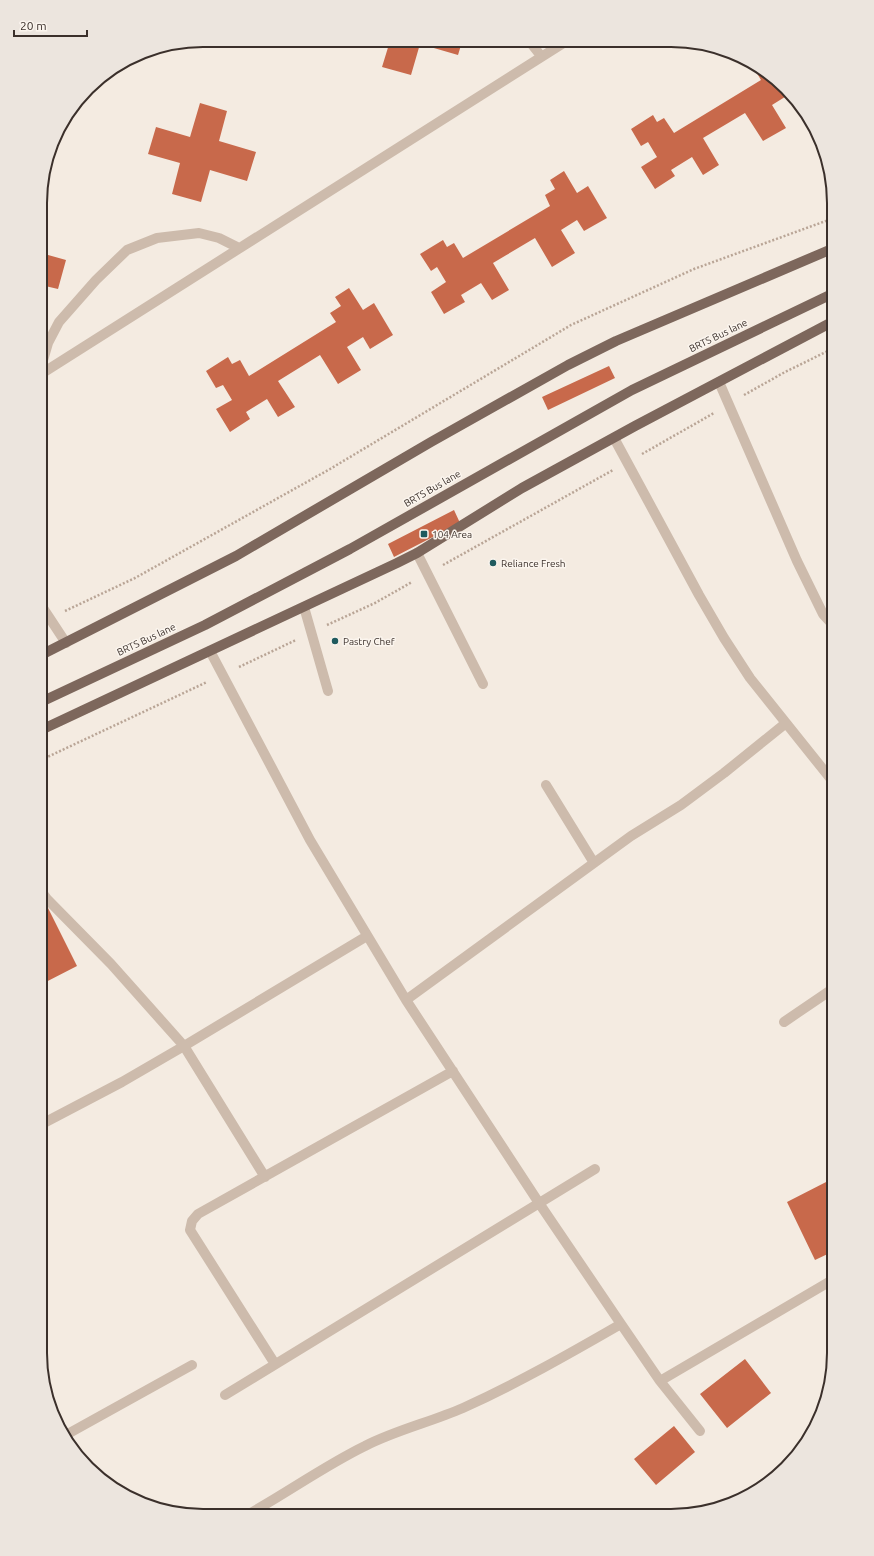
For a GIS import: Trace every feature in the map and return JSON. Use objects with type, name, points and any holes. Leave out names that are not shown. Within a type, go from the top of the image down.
[{"type":"main road","points":[[47,652],[236,556],[431,442],[568,365],[622,338],[827,251]]},
{"type":"main road","name":"BRTS Bus lane","points":[[47,699],[204,625],[350,549],[632,390],[827,296]]},
{"type":"main road","points":[[47,727],[398,563],[522,488],[827,325]]},
{"type":"street","points":[[534,47],[541,56]]},
{"type":"street","points":[[47,370],[556,47]]},
{"type":"street","points":[[47,346],[58,322],[96,280],[127,250],[157,238],[199,233],[219,238],[239,248]]},
{"type":"street","points":[[718,382],[797,561],[823,614],[827,618]]},
{"type":"street","points":[[614,438],[698,595],[724,638],[750,678],[827,774]]},
{"type":"street","points":[[417,552],[483,684]]},
{"type":"street","points":[[304,607],[328,691]]},
{"type":"street","points":[[47,614],[66,643]]},
{"type":"street","points":[[210,651],[310,840],[406,1000],[539,1203],[621,1324],[660,1381],[700,1431]]},
{"type":"street","points":[[406,1000],[631,836],[682,805],[786,723]]},
{"type":"street","points":[[546,785],[594,863]]},
{"type":"street","points":[[47,899],[111,964],[184,1046],[265,1177]]},
{"type":"street","points":[[47,1121],[122,1082],[368,936]]},
{"type":"street","points":[[784,1022],[827,993]]},
{"type":"street","points":[[275,1364],[190,1230],[192,1221],[198,1214],[453,1071]]},
{"type":"street","points":[[225,1395],[595,1169]]},
{"type":"street","points":[[660,1381],[827,1283]]},
{"type":"street","points":[[257,1509],[332,1463],[353,1452],[402,1430],[461,1409],[508,1387],[556,1362],[621,1324]]},
{"type":"street","points":[[69,1433],[192,1365]]},
{"type":"path","points":[[50,618],[135,578],[330,469],[570,325],[694,269],[827,221]]},
{"type":"building","points":[[388,47],[419,47],[411,75],[382,67]]},
{"type":"building","points":[[430,47],[460,47],[458,55]]},
{"type":"building","points":[[756,72],[785,97],[772,105],[786,128],[763,141],[745,113],[703,138],[719,165],[703,175],[692,157],[671,170],[675,176],[655,189],[641,167],[657,157],[648,142],[641,146],[631,129],[653,115],[657,122],[664,118],[674,133],[761,80]]},
{"type":"building","points":[[200,103],[227,111],[219,141],[256,152],[247,181],[210,170],[201,202],[172,194],[180,163],[148,154],[156,127],[190,137]]},
{"type":"building","points":[[564,171],[577,193],[588,186],[607,218],[584,231],[577,220],[561,230],[575,253],[552,267],[535,238],[493,263],[509,290],[492,300],[481,283],[461,295],[465,302],[444,314],[431,292],[446,282],[437,267],[431,271],[420,254],[443,240],[447,247],[454,243],[463,258],[550,206],[545,195],[555,189],[550,180]]},
{"type":"building","points":[[47,255],[66,260],[58,289],[47,286]]},
{"type":"building","points":[[349,288],[363,310],[374,303],[393,335],[370,349],[363,337],[347,347],[361,370],[338,384],[320,355],[278,381],[295,407],[278,417],[267,399],[246,412],[250,419],[230,432],[216,409],[232,400],[223,385],[216,388],[206,371],[228,357],[232,364],[240,360],[249,376],[336,322],[330,313],[341,306],[335,297]]},
{"type":"building","points":[[609,366],[615,378],[548,410],[542,397]]},
{"type":"building","points":[[454,510],[460,523],[394,557],[388,544]]},
{"type":"building","points":[[47,906],[77,966],[47,981]]},
{"type":"building","points":[[827,1182],[827,1254],[815,1260],[787,1202]]},
{"type":"building","points":[[745,1359],[771,1393],[727,1428],[700,1394]]},
{"type":"building","points":[[674,1426],[695,1452],[656,1485],[634,1459]]},
{"type":"place","name":"104 Area","points":[[424,534]]},
{"type":"place","name":"Reliance Fresh","points":[[493,563]]},
{"type":"place","name":"Pastry Chef","points":[[335,641]]}]
